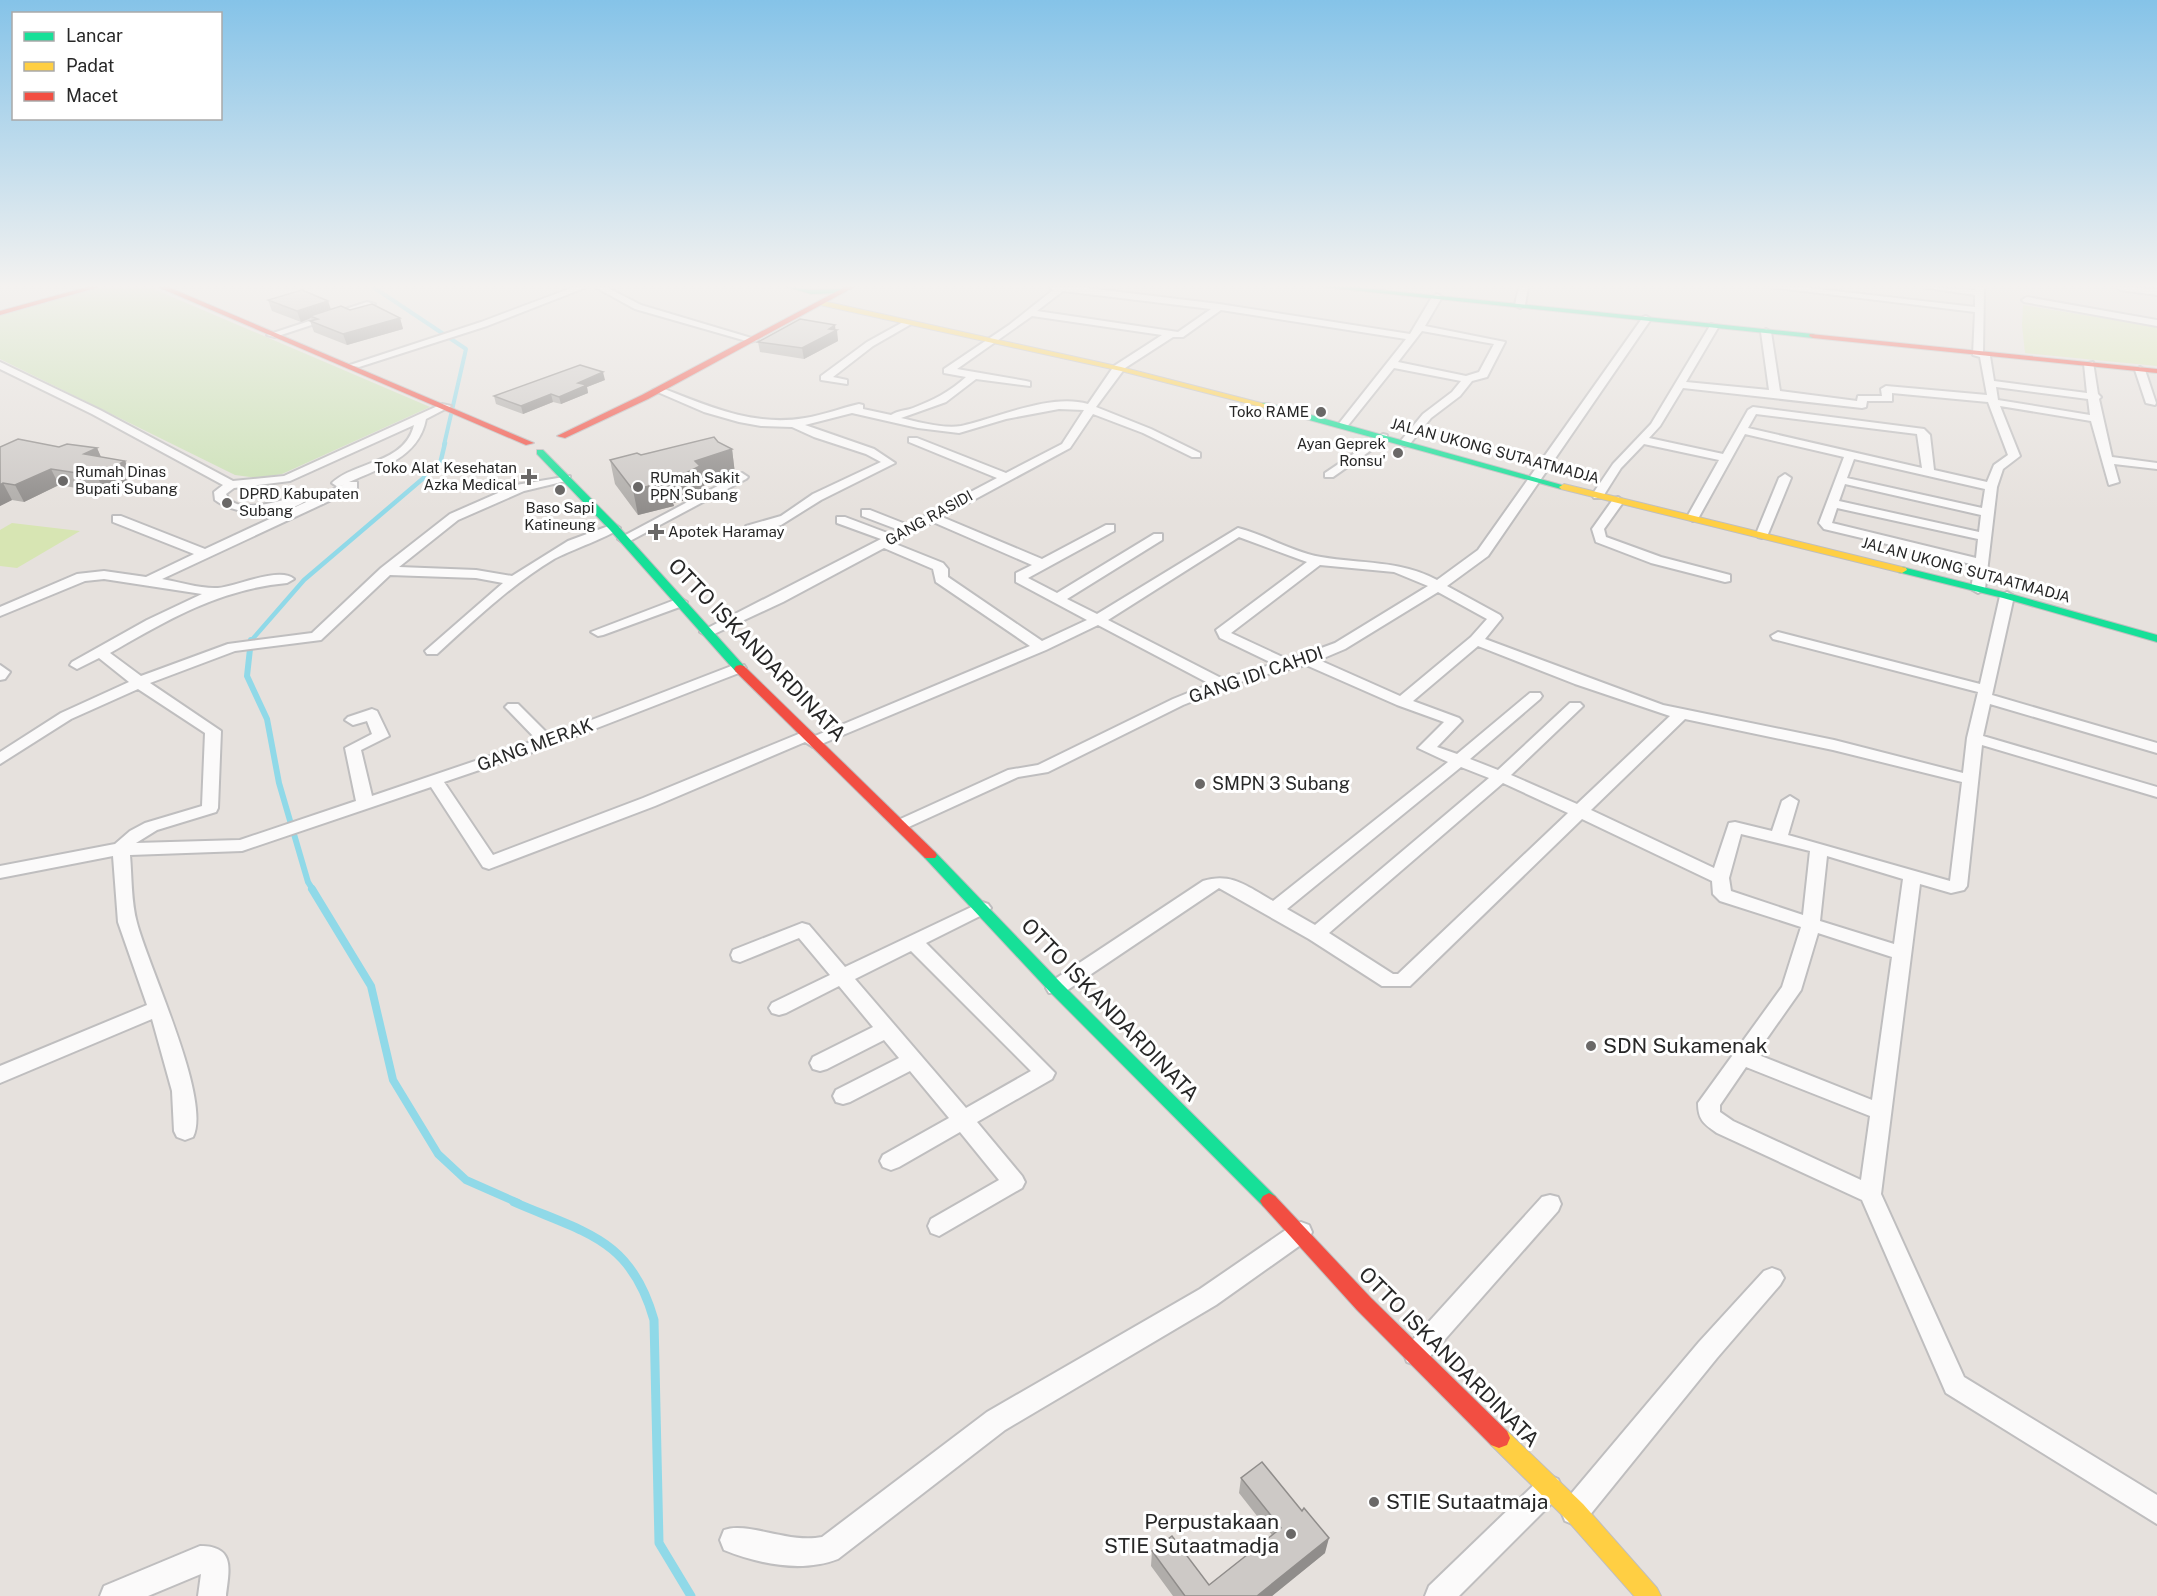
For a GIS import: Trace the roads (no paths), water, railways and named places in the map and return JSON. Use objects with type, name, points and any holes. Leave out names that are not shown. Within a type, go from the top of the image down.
[{"type":"main road","points":[[345,361],[465,414],[535,448],[564,447],[570,442],[552,436]]},
{"type":"main road","points":[[535,448],[552,436],[658,390],[712,361]]},
{"type":"main road","name":"JALAN UKONG SUTAATMADJA","points":[[1085,361],[1342,426],[1535,480],[2007,596],[2157,639]]},
{"type":"main road","points":[[2059,361],[2157,371]]},
{"type":"main road","name":"OTTO ISKANDARDINATA","points":[[535,448],[619,533],[739,668],[810,739],[902,825],[1056,988],[1301,1232],[1364,1304],[1575,1512],[1649,1596]]},
{"type":"street","points":[[355,365],[365,361]]},
{"type":"street","points":[[843,382],[825,378],[847,361]]},
{"type":"street","points":[[961,361],[948,371],[1026,384]]},
{"type":"street","name":"GANG RASIDI","points":[[707,632],[778,599],[930,516],[1066,446],[1109,380],[1131,361]]},
{"type":"street","points":[[1342,426],[1393,361]]},
{"type":"street","points":[[1405,443],[1427,416],[1456,394],[1468,379],[1475,375],[1483,375],[1490,361]]},
{"type":"street","name":"GANG IDI CAHDI","points":[[902,825],[1014,773],[1041,769],[1178,702],[1246,675],[1307,660],[1340,646],[1439,585],[1483,553],[1617,361]]},
{"type":"street","points":[[1598,495],[1617,466],[1655,426],[1692,361]]},
{"type":"street","points":[[1770,361],[1775,394]]},
{"type":"street","points":[[1978,589],[1991,487],[1998,467],[2014,456],[1993,400],[1984,361]]},
{"type":"street","points":[[1391,364],[1468,379]]},
{"type":"street","points":[[2089,364],[2096,397],[2096,419],[2113,482]]},
{"type":"street","points":[[0,365],[104,416],[231,485]]},
{"type":"street","points":[[2140,370],[2151,403]]},
{"type":"street","points":[[892,419],[903,412],[914,413],[929,404],[942,401],[973,376]]},
{"type":"street","points":[[1989,383],[2096,397]]},
{"type":"street","points":[[1678,384],[1862,405],[1862,398],[1888,399],[1885,389],[1946,394],[1993,400],[2096,419]]},
{"type":"street","points":[[658,390],[741,420],[795,424],[855,408],[892,419],[959,430],[1004,416],[1059,406],[1091,407],[1196,455]]},
{"type":"street","points":[[421,419],[421,427],[408,446],[387,460],[307,496],[279,506],[244,508],[219,497],[220,492],[231,485],[278,480],[421,419],[446,406]]},
{"type":"street","points":[[1693,517],[1753,410],[1920,431],[1924,435],[1928,473]]},
{"type":"street","points":[[750,529],[771,526],[810,505],[817,497],[889,463],[872,454],[806,432],[795,424]]},
{"type":"street","points":[[1742,430],[1991,487]]},
{"type":"street","points":[[1329,474],[1383,438]]},
{"type":"street","points":[[913,440],[1006,477]]},
{"type":"street","points":[[1641,441],[1726,458]]},
{"type":"street","points":[[1850,455],[1825,523],[1828,526],[1982,563]]},
{"type":"street","points":[[2106,460],[2157,466]]},
{"type":"street","points":[[432,651],[480,608],[567,546],[619,533],[742,477]]},
{"type":"street","points":[[0,759],[66,716],[141,682],[233,647],[281,639],[316,637],[386,571],[420,542],[460,514],[520,488],[566,478]]},
{"type":"street","points":[[1762,534],[1785,478]]},
{"type":"street","points":[[278,480],[307,496]]},
{"type":"street","points":[[1841,480],[1987,513]]},
{"type":"street","points":[[148,581],[353,485]]},
{"type":"street","points":[[1618,501],[1598,529],[1600,538],[1656,560],[1725,578]]},
{"type":"street","points":[[1832,503],[1985,537]]},
{"type":"street","points":[[866,513],[908,529]]},
{"type":"street","points":[[930,516],[1042,564]]},
{"type":"street","points":[[117,519],[205,554]]},
{"type":"street","points":[[841,519],[938,566],[941,569],[941,579],[1041,647]]},
{"type":"street","points":[[1110,528],[1020,578],[1096,621],[1224,685]]},
{"type":"street","points":[[435,781],[489,863],[1041,647],[1096,621],[1238,532],[1317,561],[1395,568],[1439,585],[1496,619],[1476,640],[1402,702]]},
{"type":"street","points":[[1057,599],[1158,537]]},
{"type":"street","points":[[1288,665],[1225,635],[1223,630],[1317,561]]},
{"type":"street","points":[[386,571],[476,574],[516,581]]},
{"type":"street","points":[[0,612],[82,577],[104,575],[220,592]]},
{"type":"street","points":[[77,665],[149,625],[220,592],[240,585],[286,579]]},
{"type":"street","points":[[1902,952],[1726,897],[1720,891],[1720,878],[1733,828],[1738,827],[1779,837],[1951,887],[1958,886],[1968,779],[2007,596]]},
{"type":"street","points":[[598,632],[680,602]]},
{"type":"street","points":[[1778,636],[1985,694],[2157,748]]},
{"type":"street","points":[[1476,640],[1580,681],[1680,715],[1834,745],[1968,779]]},
{"type":"street","points":[[100,652],[165,702],[213,731],[211,807],[200,814],[144,828],[135,833],[121,849],[127,922],[159,1008],[182,1091],[185,1131]]},
{"type":"street","points":[[1307,660],[1402,702],[1454,721],[1426,748],[1580,811],[1720,878]]},
{"type":"street","name":"GANG MERAK","points":[[0,872],[121,849],[183,849],[242,845],[547,742],[739,668]]},
{"type":"street","points":[[0,669],[3,672],[0,676]]},
{"type":"street","points":[[1275,909],[1459,761],[1535,696]]},
{"type":"street","points":[[1316,933],[1500,777],[1575,706]]},
{"type":"street","points":[[513,707],[547,742]]},
{"type":"street","points":[[353,720],[372,714],[381,736],[353,748],[365,803]]},
{"type":"street","points":[[1056,988],[1209,885],[1219,882],[1228,884],[1275,909],[1389,981],[1403,981],[1680,715]]},
{"type":"street","points":[[1975,738],[2157,792]]},
{"type":"street","points":[[1779,837],[1790,801]]},
{"type":"street","points":[[1819,848],[1811,923],[1798,974],[1791,990],[1709,1103],[1707,1110],[1709,1116],[1725,1127],[1869,1194]]},
{"type":"street","points":[[1912,876],[1869,1194],[1955,1385],[2157,1510]]},
{"type":"street","points":[[779,1008],[982,908]]},
{"type":"street","points":[[740,955],[802,929],[1014,1182],[939,1226]]},
{"type":"street","points":[[891,1161],[1045,1073],[913,941]]},
{"type":"street","points":[[0,1075],[159,1008]]},
{"type":"street","points":[[820,1063],[885,1030]]},
{"type":"street","points":[[1742,1057],[1881,1112]]},
{"type":"street","points":[[843,1096],[912,1061]]},
{"type":"street","points":[[1416,1354],[1550,1204]]},
{"type":"street","points":[[734,1540],[795,1554],[811,1555],[828,1549],[996,1421],[1208,1297],[1301,1232]]},
{"type":"street","points":[[1575,1512],[1708,1350],[1772,1278]]},
{"type":"street","points":[[1439,1596],[1549,1488]]},
{"type":"street","points":[[114,1596],[200,1560],[210,1560],[216,1565],[212,1596]]},
{"type":"waterway","points":[[444,445],[463,361]]},
{"type":"waterway","points":[[251,641],[304,580],[440,464],[445,443]]},
{"type":"waterway","points":[[251,641],[247,676],[267,719],[279,783],[308,882],[313,890]]},
{"type":"waterway","points":[[312,889],[371,986],[393,1080],[438,1154],[466,1180],[518,1203]]},
{"type":"waterway","points":[[514,1202],[583,1231],[602,1242],[632,1271],[644,1293],[654,1320],[659,1543],[691,1596]]},
{"type":"place","name":"Toko RAME","points":[[1321,412]]},
{"type":"place","name":"Ayan Geprek Ronsu'","points":[[1398,453]]},
{"type":"place","name":"Toko Alat Kesehatan Azka Medical","points":[[529,477]]},
{"type":"place","name":"Rumah Dinas Bupati Subang","points":[[63,481]]},
{"type":"place","name":"RUmah Sakit PPN Subang","points":[[638,487]]},
{"type":"place","name":"Baso Sapi Katineung","points":[[560,490]]},
{"type":"place","name":"DPRD Kabupaten Subang","points":[[227,503]]},
{"type":"place","name":"Apotek Haramay","points":[[656,532]]},
{"type":"place","name":"SMPN 3 Subang","points":[[1200,784]]},
{"type":"place","name":"SDN Sukamenak","points":[[1591,1046]]},
{"type":"place","name":"STIE Sutaatmaja","points":[[1374,1502]]},
{"type":"place","name":"Perpustakaan STIE Sutaatmadja","points":[[1291,1534]]}]
